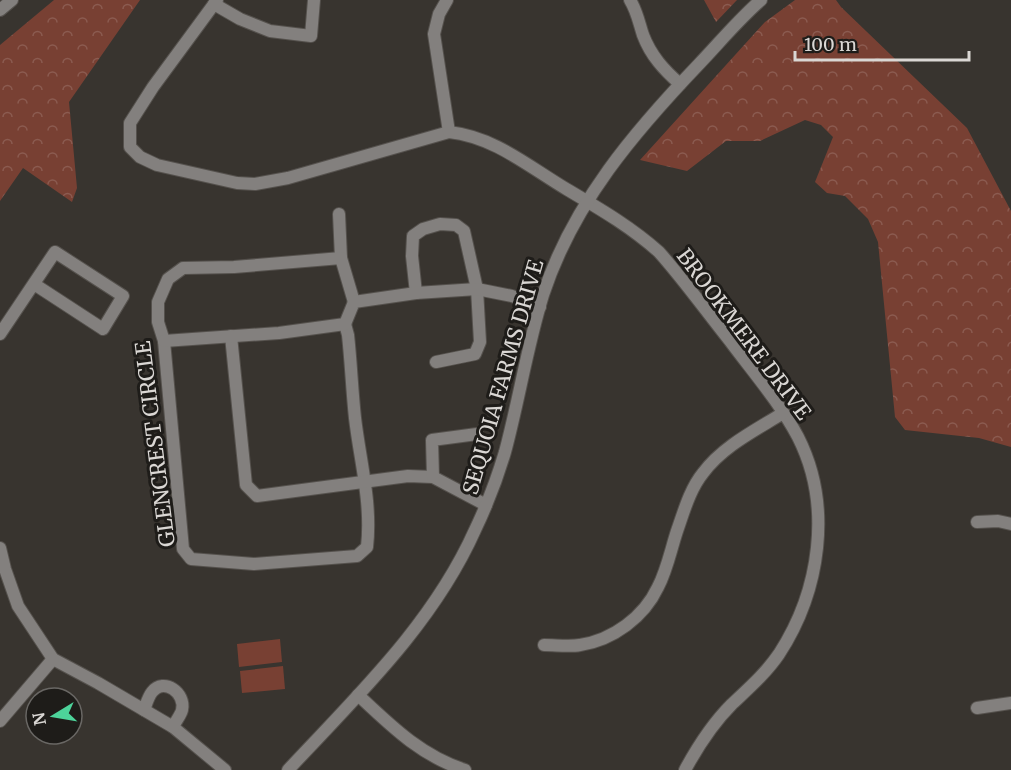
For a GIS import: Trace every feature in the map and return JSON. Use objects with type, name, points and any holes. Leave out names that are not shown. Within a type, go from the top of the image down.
[{"type":"street","points":[[0,10],[12,0]]},
{"type":"street","points":[[314,0],[311,36],[270,31],[240,19],[215,2],[153,87],[130,123],[130,147],[140,157],[157,165],[237,183],[255,184],[288,178],[449,132],[434,34],[439,14],[447,0]]},
{"type":"street","points":[[630,0],[654,57],[680,84]]},
{"type":"street","name":"SEQUOIA FARMS DRIVE","points":[[288,770],[400,649],[427,614],[452,575],[486,505],[504,454],[528,346],[552,270],[588,200],[608,168],[632,137],[761,0]]},
{"type":"street","name":"BROOKMERE DRIVE","points":[[449,132],[467,134],[499,146],[588,200],[642,237],[671,265],[783,412],[802,448],[815,494],[818,543],[810,588],[797,623],[778,655],[709,731],[685,770]]},
{"type":"street","points":[[164,341],[279,333],[345,324],[354,302],[341,258],[339,214]]},
{"type":"street","points":[[416,293],[412,236],[423,229],[440,224],[456,225],[464,231],[477,289],[480,342],[475,354],[436,362]]},
{"type":"street","points":[[0,334],[33,284],[55,252],[123,296],[103,329],[33,284]]},
{"type":"street","name":"GLENCREST CIRCLE","points":[[341,258],[234,267],[183,268],[168,279],[158,302],[158,322],[164,341],[183,549],[191,559],[254,564],[357,556],[367,547],[369,528],[365,482],[355,418],[348,334],[345,324]]},
{"type":"street","points":[[354,302],[416,293],[477,289],[512,296],[540,307]]},
{"type":"street","points":[[231,336],[246,485],[257,496],[408,476],[433,477],[486,505]]},
{"type":"street","points":[[544,645],[579,645],[597,641],[619,631],[631,622],[651,600],[659,587],[687,504],[702,474],[723,452],[783,412]]},
{"type":"street","points":[[433,477],[432,440],[477,434]]},
{"type":"street","points":[[977,522],[998,521],[1011,524]]},
{"type":"street","points":[[0,548],[4,569],[18,606],[53,659],[172,727],[225,770]]},
{"type":"street","points":[[0,721],[53,659]]},
{"type":"street","points":[[144,710],[152,693],[158,688],[168,686],[177,691],[181,698],[182,711],[172,727]]},
{"type":"street","points":[[358,695],[400,734],[418,747],[436,758],[465,770]]},
{"type":"street","points":[[977,708],[1011,703]]},
{"type":"green space","points":[[54,0],[140,0],[69,102],[77,188],[72,202],[23,168],[0,201],[0,45]]},
{"type":"green space","points":[[704,0],[737,0],[716,22]]},
{"type":"green space","points":[[795,0],[836,0],[967,128],[1011,211],[1011,447],[979,438],[905,430],[895,417],[878,242],[868,219],[845,196],[827,193],[815,182],[833,137],[821,125],[805,120],[760,141],[726,141],[687,171],[640,160],[765,22]]},
{"type":"green space","points":[[280,639],[282,662],[239,667],[237,644]]},
{"type":"green space","points":[[283,666],[285,689],[242,693],[240,671]]}]
